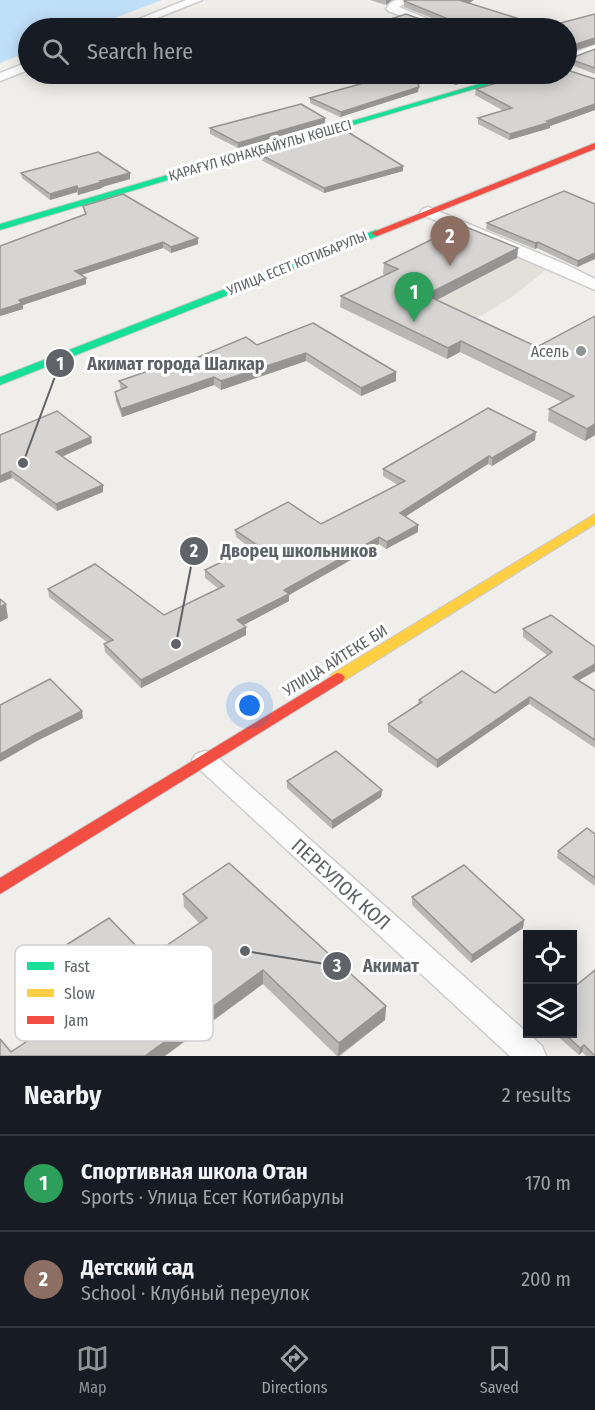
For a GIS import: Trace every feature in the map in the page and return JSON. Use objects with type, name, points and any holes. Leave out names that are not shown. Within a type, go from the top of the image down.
[{"type":"street","points":[[149,18],[196,0]]},
{"type":"street","points":[[405,0],[394,5],[392,9],[417,18]]},
{"type":"street","points":[[577,55],[595,49]]},
{"type":"street","points":[[0,77],[18,70]]},
{"type":"street","name":"ҚАРАҒҰЛ ҚОНАҚБАЙҰЛЫ КӨШЕСІ","points":[[0,226],[486,84]]},
{"type":"street","name":"УЛИЦА ЕСЕТ КОТИБАРУЛЫ","points":[[0,381],[595,146]]},
{"type":"street","points":[[428,212],[561,268],[595,285]]},
{"type":"street","name":"УЛИЦА АЙТЕКЕ БИ","points":[[0,887],[595,518]]},
{"type":"street","name":"ПЕРЕУЛОК КОЛ","points":[[205,760],[531,1056]]},
{"type":"shaded area","points":[[458,232],[547,269],[512,297],[471,322],[382,269]]},
{"type":"water","points":[[0,0],[162,0],[114,18],[18,18],[18,56],[0,63]]},
{"type":"building","points":[[465,0],[462,1],[516,18],[446,18],[404,1]]},
{"type":"building","points":[[406,14],[417,18],[394,18]]},
{"type":"building","points":[[595,14],[595,38],[577,44],[577,19]]},
{"type":"building","points":[[595,49],[595,68],[577,62],[577,56]]},
{"type":"building","points":[[577,73],[595,79],[595,104],[547,121],[551,122],[510,134],[478,118],[512,108],[476,89],[493,84],[577,84]]},
{"type":"building","points":[[360,84],[418,84],[419,87],[341,112],[310,98]]},
{"type":"building","points":[[301,104],[325,118],[238,143],[210,128]]},
{"type":"building","points":[[343,129],[403,166],[324,188],[259,154]]},
{"type":"building","points":[[98,152],[130,173],[78,189],[77,186],[50,194],[21,173]]},
{"type":"building","points":[[564,191],[595,204],[595,253],[578,261],[538,242],[535,243],[487,223]]},
{"type":"building","points":[[123,194],[198,238],[171,247],[163,242],[75,271],[86,278],[19,300],[22,303],[0,310],[0,246],[86,214],[83,206]]},
{"type":"building","points":[[461,225],[518,248],[426,295],[537,347],[595,316],[595,424],[587,429],[549,409],[574,396],[461,341],[448,348],[341,296],[398,269],[384,263]]},
{"type":"building","points":[[313,323],[396,372],[361,388],[306,353],[221,381],[214,377],[121,409],[115,392],[127,387],[119,381],[160,367],[165,371],[246,337],[257,345]]},
{"type":"building","points":[[488,408],[536,432],[492,458],[489,456],[400,513],[418,525],[387,542],[379,537],[284,590],[289,594],[237,620],[246,627],[141,680],[104,644],[113,640],[48,589],[95,564],[164,615],[224,586],[205,570],[257,545],[235,530],[288,502],[321,524],[405,481],[383,469]]},
{"type":"building","points":[[57,411],[91,437],[56,452],[103,485],[56,504],[11,471],[0,476],[0,435]]},
{"type":"building","points":[[0,599],[6,604],[0,607]]},
{"type":"building","points":[[551,615],[595,647],[595,664],[573,677],[595,691],[595,740],[530,697],[437,760],[388,724],[422,702],[419,700],[462,671],[495,693],[552,652],[523,629]]},
{"type":"building","points":[[50,679],[82,711],[0,754],[0,705]]},
{"type":"building","points":[[336,751],[382,790],[332,821],[287,781]]},
{"type":"building","points":[[587,828],[595,834],[595,878],[558,851]]},
{"type":"building","points":[[229,863],[386,1006],[339,1043],[263,970],[213,1006],[213,945],[167,945],[207,918],[183,894]]},
{"type":"building","points":[[464,865],[524,920],[472,955],[412,897]]},
{"type":"building","points":[[109,918],[135,945],[66,945]]},
{"type":"building","points":[[595,970],[595,1056],[584,1045],[580,1048],[569,1038],[577,1038],[577,985]]},
{"type":"building","points":[[0,1039],[11,1052],[27,1041],[166,1041],[145,1056],[0,1056]]},
{"type":"traffic: fast","points":[[0,227],[486,84]]},
{"type":"traffic: fast","points":[[0,381],[376,233]]},
{"type":"traffic: slow","points":[[337,678],[595,518]]},
{"type":"traffic: jam","points":[[376,233],[595,146]]},
{"type":"traffic: jam","points":[[0,887],[337,678]]},
{"type":"place","name":"Детский сад","points":[[450,266]]},
{"type":"place","name":"Спортивная школа Отан","points":[[414,322]]},
{"type":"place","name":"Асель","points":[[581,351]]},
{"type":"place","name":"Акимат города Шалкар","points":[[23,463]]},
{"type":"place","name":"Дворец школьников","points":[[176,644]]},
{"type":"place","name":"Акимат","points":[[245,951]]}]
